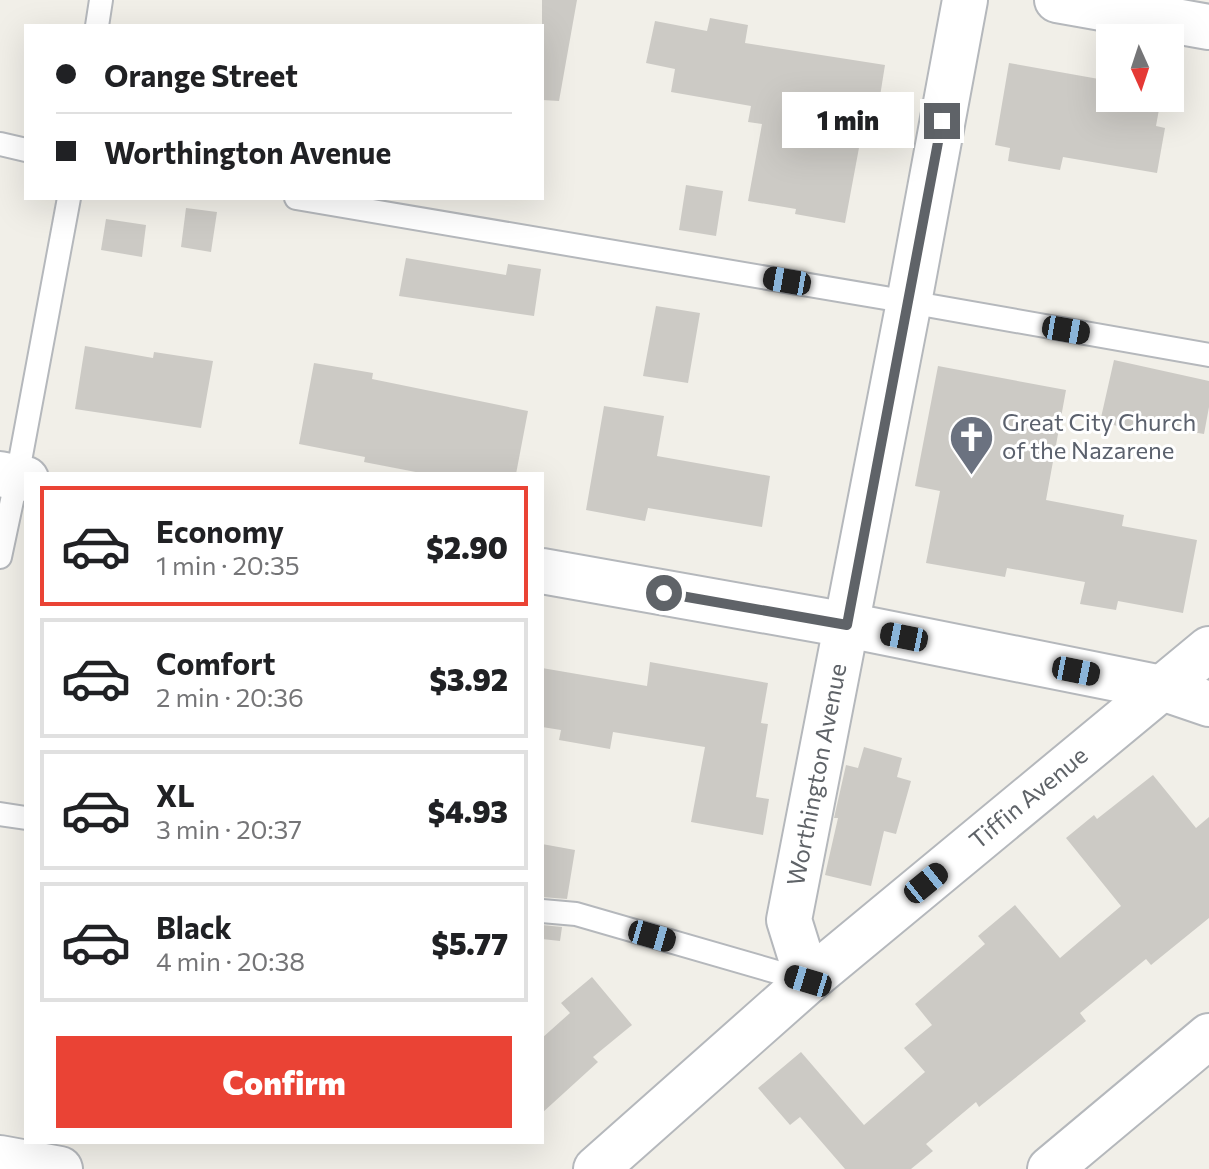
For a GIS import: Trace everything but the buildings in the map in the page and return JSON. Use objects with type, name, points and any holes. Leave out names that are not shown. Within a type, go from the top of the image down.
[{"type":"street","name":"Worthington Avenue","points":[[808,981],[789,920],[965,0]]},
{"type":"street","points":[[1057,0],[1209,27]]},
{"type":"street","points":[[544,571],[847,625],[1162,688],[1209,704]]},
{"type":"street","name":"Tiffin Avenue","points":[[596,1169],[808,981],[1209,649]]},
{"type":"street","points":[[1050,1169],[1209,1036]]},
{"type":"street","points":[[0,1158],[60,1169]]},
{"type":"lane","points":[[97,24],[101,0]]},
{"type":"lane","points":[[0,144],[24,150]]},
{"type":"lane","points":[[0,557],[69,200]]},
{"type":"lane","points":[[308,200],[1209,355]]},
{"type":"lane","points":[[0,814],[24,818]]},
{"type":"lane","points":[[544,911],[576,914],[808,981]]},
{"type":"place","name":"Great City Church of the Nazarene","points":[[971,476]]},
{"type":"route","points":[[664,593],[847,625],[942,121]]}]
